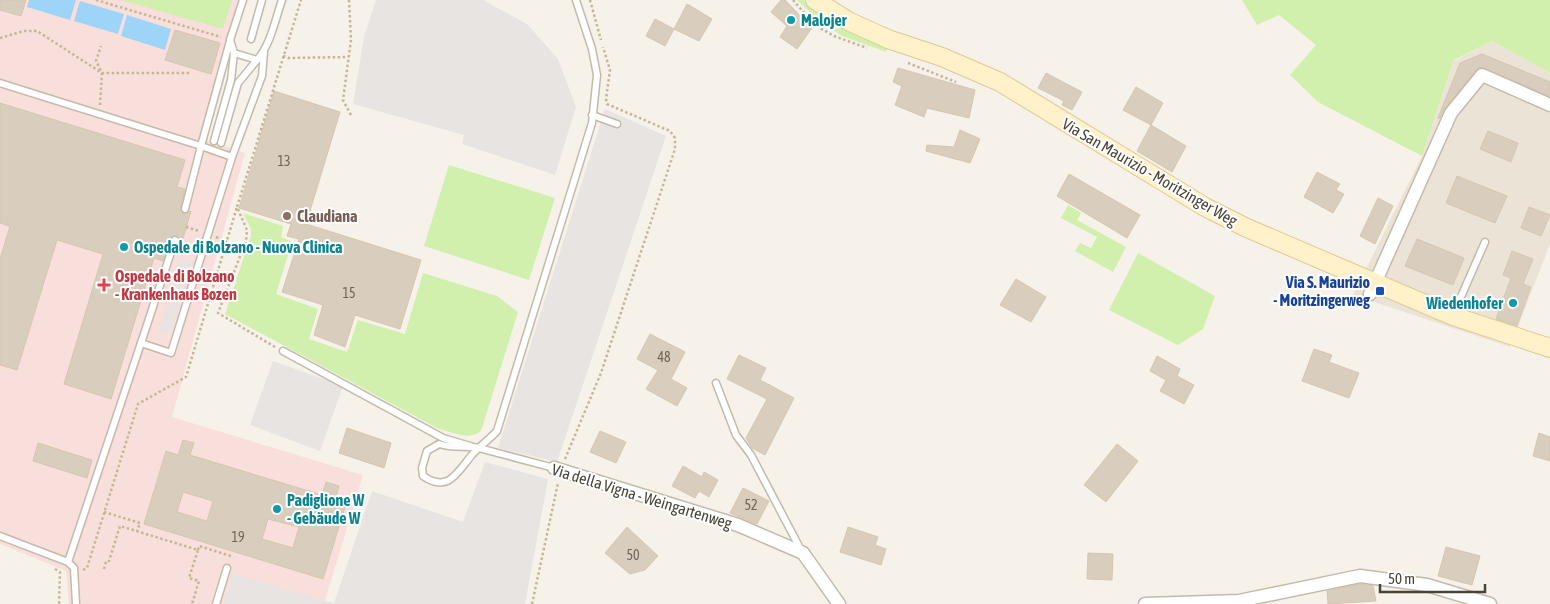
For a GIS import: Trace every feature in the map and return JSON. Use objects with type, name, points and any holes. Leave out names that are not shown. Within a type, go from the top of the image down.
[{"type":"main road","name":"Via San Maurizio - Moritzinger Weg","points":[[815,0],[848,21],[872,32],[942,57],[1000,82],[1205,208],[1372,289],[1550,348]]},
{"type":"street","points":[[1372,289],[1451,113],[1482,75],[1550,105]]},
{"type":"street","name":"Via della Vigna - Weingartenweg","points":[[557,469],[738,525],[802,553]]},
{"type":"street","points":[[802,553],[839,604]]},
{"type":"street","points":[[1146,604],[1239,601],[1360,576],[1427,585],[1490,604]]},
{"type":"lane","points":[[185,209],[230,40],[243,0]]},
{"type":"lane","points":[[251,39],[262,0]]},
{"type":"lane","points":[[141,343],[171,352],[232,157],[262,76],[264,52],[282,0]]},
{"type":"lane","points":[[476,447],[450,448],[439,444],[433,446],[427,451],[422,468],[424,476],[440,483],[451,480],[458,475],[476,447],[497,431],[555,246],[592,115],[596,74],[592,48],[576,0]]},
{"type":"lane","points":[[214,141],[232,80],[234,53],[230,40]]},
{"type":"lane","points":[[221,143],[238,83],[264,52]]},
{"type":"lane","points":[[234,53],[256,60]]},
{"type":"lane","points":[[0,83],[232,157]]},
{"type":"lane","points":[[592,115],[617,124]]},
{"type":"lane","points":[[68,562],[175,240]]},
{"type":"lane","points":[[1453,316],[1485,242]]},
{"type":"lane","name":"Via della Vigna - Weingartenweg","points":[[283,351],[443,438],[557,469]]},
{"type":"lane","points":[[716,383],[736,435],[751,455],[793,531],[802,553]]},
{"type":"lane","points":[[0,536],[68,562],[74,568],[76,604]]},
{"type":"lane","points":[[216,604],[227,568]]},
{"type":"path","points":[[96,0],[230,40]]},
{"type":"path","points":[[61,579],[74,575],[86,568],[138,404],[186,377],[301,0]]},
{"type":"path","points":[[350,0],[351,40],[343,100],[352,117]]},
{"type":"path","points":[[532,604],[557,469],[601,373],[675,149],[675,138],[670,131],[608,104],[606,98],[610,70],[590,0]]},
{"type":"path","points":[[0,38],[24,31],[38,32],[102,73],[191,73]]},
{"type":"path","points":[[99,114],[102,73],[96,61],[101,46]]},
{"type":"path","points":[[278,57],[348,57]]},
{"type":"path","points":[[237,207],[247,230],[246,241],[218,313],[283,351]]},
{"type":"path","points":[[104,512],[140,522],[137,532]]},
{"type":"path","points":[[104,569],[106,560],[109,561],[120,526],[198,550]]},
{"type":"path","points":[[192,604],[199,581],[189,578],[199,546],[231,556]]},
{"type":"path","points":[[52,567],[60,572],[59,604]]},
{"type":"shaded area","name":"Ospedale di Bolzano - Krankenhaus Bozen","points":[[0,0],[240,0],[199,138],[245,153],[172,417],[363,475],[324,604],[69,604],[66,571],[0,544]]},
{"type":"shaded area","points":[[376,0],[483,0],[527,24],[558,59],[576,107],[555,175],[462,144],[464,135],[353,104],[364,37]]},
{"type":"shaded area","points":[[1492,41],[1550,73],[1550,244],[1510,347],[1353,295],[1422,156],[1454,61]]},
{"type":"shaded area","points":[[605,109],[666,136],[557,462],[498,448]]},
{"type":"shaded area","points":[[181,258],[193,262],[170,334],[159,331]]},
{"type":"shaded area","points":[[273,361],[343,386],[320,451],[250,425]]},
{"type":"shaded area","points":[[485,462],[548,479],[525,604],[224,604],[232,574],[334,603],[372,491],[463,522]]},
{"type":"green space","points":[[121,0],[232,0],[223,29]]},
{"type":"green space","points":[[797,0],[803,0],[812,8],[888,46],[886,52],[842,36],[819,21]]},
{"type":"green space","points":[[1242,0],[1550,0],[1550,73],[1492,41],[1454,60],[1422,156],[1318,102],[1290,75],[1316,45],[1279,15],[1257,25]]},
{"type":"green space","points":[[449,165],[555,198],[529,280],[424,246]]},
{"type":"green space","points":[[1068,205],[1081,213],[1077,220],[1126,247],[1113,272],[1075,251],[1080,243],[1091,248],[1097,237],[1061,218]]},
{"type":"green space","points":[[243,213],[283,226],[281,237],[292,242],[276,294],[318,309],[309,339],[347,352],[358,320],[405,334],[423,273],[497,296],[518,312],[481,431],[477,434],[466,436],[439,429],[225,314],[251,236],[251,229]]},
{"type":"green space","points":[[1138,253],[1215,296],[1203,329],[1178,345],[1109,310]]},
{"type":"water","points":[[29,0],[76,0],[70,20],[27,7]]},
{"type":"water","points":[[80,1],[124,14],[118,34],[74,21]]},
{"type":"water","points":[[127,15],[171,29],[165,50],[121,36]]},
{"type":"building","points":[[0,0],[26,0],[21,16],[0,10]]},
{"type":"building","name":"Malojer","points":[[781,0],[785,0],[812,28],[797,49],[780,37],[787,26],[771,12]]},
{"type":"building","points":[[687,4],[712,19],[699,41],[674,29]]},
{"type":"building","points":[[655,19],[674,29],[665,46],[646,36]]},
{"type":"building","points":[[175,30],[220,43],[211,74],[165,60]]},
{"type":"building","points":[[1482,54],[1550,82],[1550,96],[1481,67],[1476,70],[1445,108],[1439,119],[1460,63]]},
{"type":"building","points":[[898,68],[975,90],[969,118],[927,108],[924,117],[895,105],[902,86],[893,82]]},
{"type":"building","points":[[1046,73],[1082,92],[1072,110],[1062,105],[1064,101],[1038,88]]},
{"type":"building","points":[[1136,87],[1163,103],[1151,125],[1123,110]]},
{"type":"building","name":"Claudiana","points":[[274,91],[340,112],[306,224],[421,260],[400,329],[355,315],[345,347],[314,335],[323,305],[282,292],[299,239],[287,236],[291,224],[239,208]]},
{"type":"building","name":"Ospedale di Bolzano - Nuova Clinica","points":[[0,103],[185,160],[177,187],[185,189],[180,211],[184,214],[191,211],[182,242],[177,235],[172,236],[163,261],[154,258],[111,399],[64,384],[103,254],[57,240],[17,370],[0,365],[0,259],[10,226],[0,223]]},
{"type":"building","points":[[1151,125],[1186,146],[1172,172],[1137,151]]},
{"type":"building","points":[[960,130],[980,139],[970,163],[926,151],[927,145],[954,147]]},
{"type":"building","points":[[1488,131],[1518,143],[1511,162],[1480,149]]},
{"type":"building","points":[[1317,172],[1340,184],[1336,190],[1344,194],[1333,213],[1304,197]]},
{"type":"building","points":[[1069,174],[1140,215],[1127,238],[1057,196]]},
{"type":"building","points":[[1457,176],[1507,196],[1495,223],[1446,203]]},
{"type":"building","points":[[1378,198],[1393,206],[1375,244],[1360,236]]},
{"type":"building","points":[[1529,207],[1550,215],[1541,236],[1521,228]]},
{"type":"building","points":[[1417,239],[1464,258],[1453,285],[1405,266]]},
{"type":"building","points":[[1512,251],[1533,259],[1523,284],[1531,287],[1517,326],[1496,319],[1511,278],[1503,275]]},
{"type":"building","points":[[1016,279],[1046,297],[1031,322],[1000,305]]},
{"type":"building","points":[[650,334],[685,352],[671,379],[687,388],[677,406],[646,389],[658,370],[637,359]]},
{"type":"building","points":[[1314,349],[1332,355],[1329,362],[1359,373],[1349,398],[1302,381]]},
{"type":"building","points":[[739,355],[766,368],[760,380],[794,398],[765,455],[752,448],[746,438],[767,399],[727,379]]},
{"type":"building","points":[[1157,356],[1180,369],[1177,376],[1194,385],[1184,404],[1160,391],[1166,380],[1150,371]]},
{"type":"building","points":[[347,428],[391,443],[384,468],[339,453]]},
{"type":"building","points":[[600,431],[626,442],[616,463],[590,452]]},
{"type":"building","points":[[1539,433],[1550,437],[1550,461],[1533,456]]},
{"type":"building","name":"Padiglione W - Gebäude W","points":[[183,440],[194,443],[190,455],[322,495],[326,482],[339,486],[334,504],[345,507],[323,579],[144,524],[166,451],[178,455]],"holes":[[[183,492],[213,501],[207,521],[177,512]],[[268,519],[299,527],[293,548],[262,539]]]},
{"type":"building","points":[[38,443],[92,460],[87,478],[33,461]]},
{"type":"building","points":[[1117,444],[1138,461],[1106,502],[1084,485]]},
{"type":"building","points":[[683,466],[702,477],[704,472],[718,480],[709,497],[699,491],[695,498],[672,486]]},
{"type":"building","points":[[743,488],[769,501],[757,524],[730,513]]},
{"type":"building","points":[[627,527],[658,556],[645,570],[630,574],[605,553]]},
{"type":"building","points":[[848,527],[878,537],[875,545],[886,549],[881,565],[840,552]]},
{"type":"building","points":[[1446,547],[1480,556],[1472,585],[1438,576]]},
{"type":"building","points":[[1088,553],[1113,554],[1112,580],[1087,579]]},
{"type":"building","points":[[1359,584],[1373,586],[1376,601],[1328,604],[1327,591]]},
{"type":"place","name":"Malojer","points":[[791,20]]},
{"type":"place","name":"Claudiana","points":[[287,216]]},
{"type":"place","name":"Ospedale di Bolzano - Nuova Clinica","points":[[124,247]]},
{"type":"place","name":"Ospedale di Bolzano - Krankenhaus Bozen","points":[[104,285]]},
{"type":"place","name":"Via S. Maurizio - Moritzingerweg","points":[[1380,291]]},
{"type":"place","name":"Wiedenhofer","points":[[1513,303]]},
{"type":"place","name":"Padiglione W - Gebäude W","points":[[277,509]]}]
